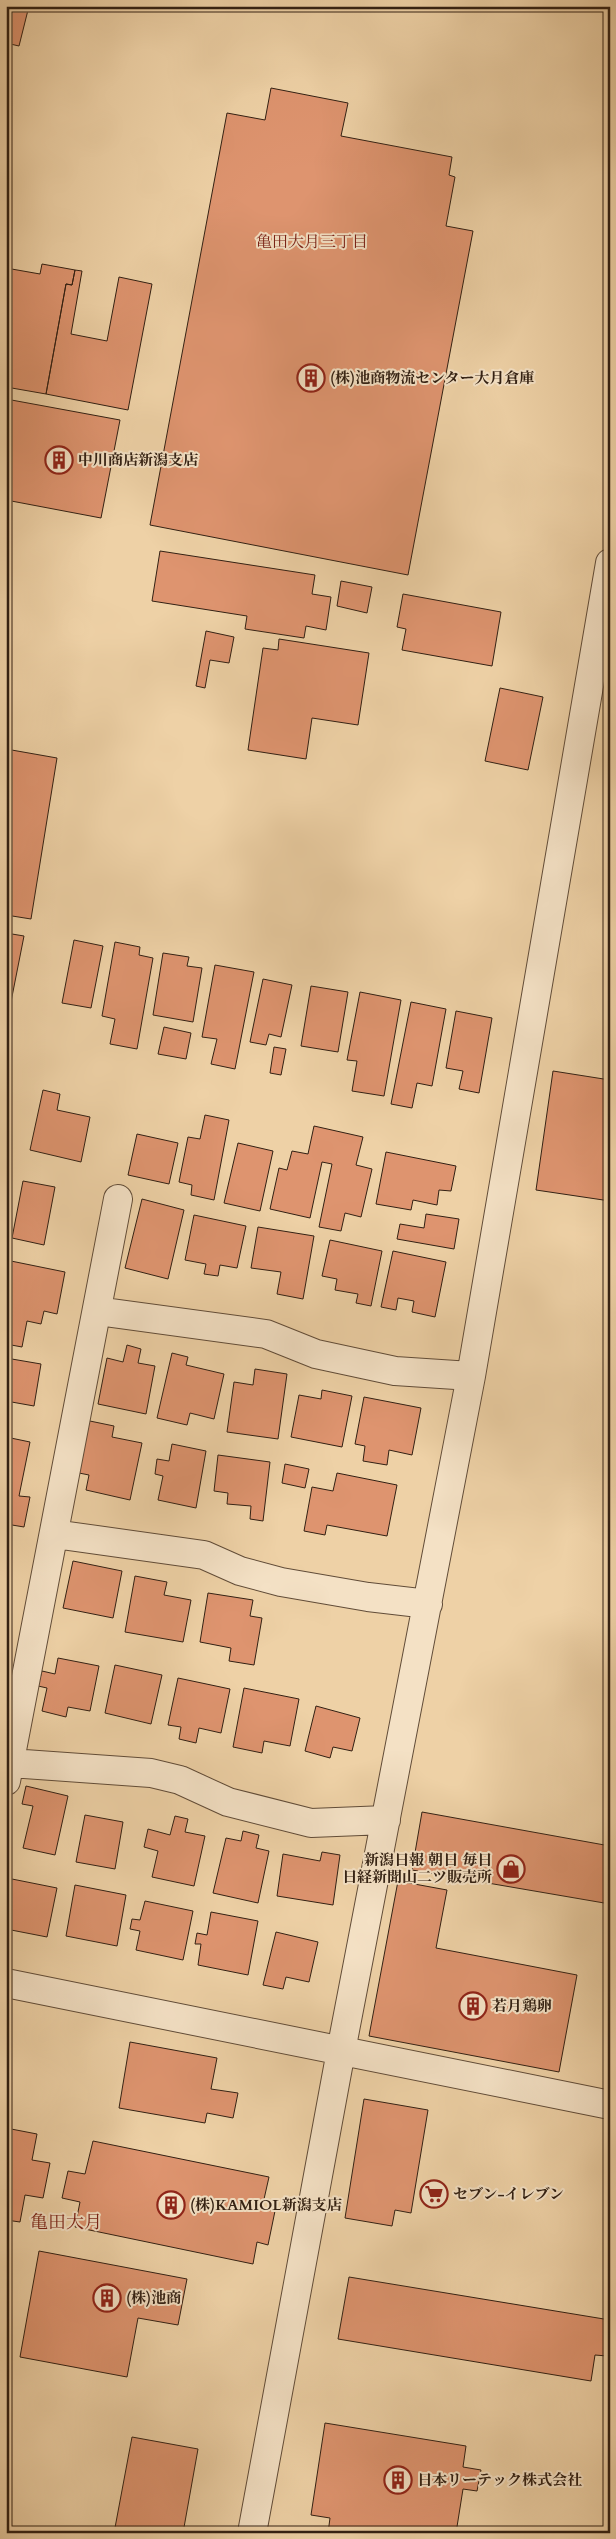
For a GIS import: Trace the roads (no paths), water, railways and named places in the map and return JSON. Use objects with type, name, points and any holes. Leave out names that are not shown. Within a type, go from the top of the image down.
[{"type":"street","points":[[252,2533],[341,2051],[471,1376],[610,563]]},
{"type":"street","points":[[118,1200],[8,1772],[151,1773],[180,1780],[228,1802],[311,1823],[386,1820]]},
{"type":"street","points":[[97,1311],[266,1334],[316,1354],[395,1371],[471,1376]]},
{"type":"street","points":[[54,1534],[204,1556],[240,1571],[280,1582],[368,1597],[428,1604]]},
{"type":"street","points":[[6,1983],[610,2105]]},
{"type":"place","name":"(株)池商物流センター大月倉庫","points":[[311,378]]},
{"type":"place","name":"中川商店新潟支店","points":[[59,460]]},
{"type":"place","name":"新潟日報 朝日 毎日 日経新聞山二ツ販売所","points":[[511,1869]]},
{"type":"place","name":"若月鶏卵","points":[[473,2006]]},
{"type":"place","name":"セブン-イレブン","points":[[434,2194]]},
{"type":"place","name":"(株)KAMIOL新潟支店","points":[[171,2205]]},
{"type":"place","name":"(株)池商","points":[[107,2298]]},
{"type":"place","name":"日本リーテック株式会社","points":[[398,2480]]},
{"type":"district","name":"亀田大月三丁目","points":[[312,241]]},
{"type":"district","name":"亀田大月","points":[[66,2222]]}]
